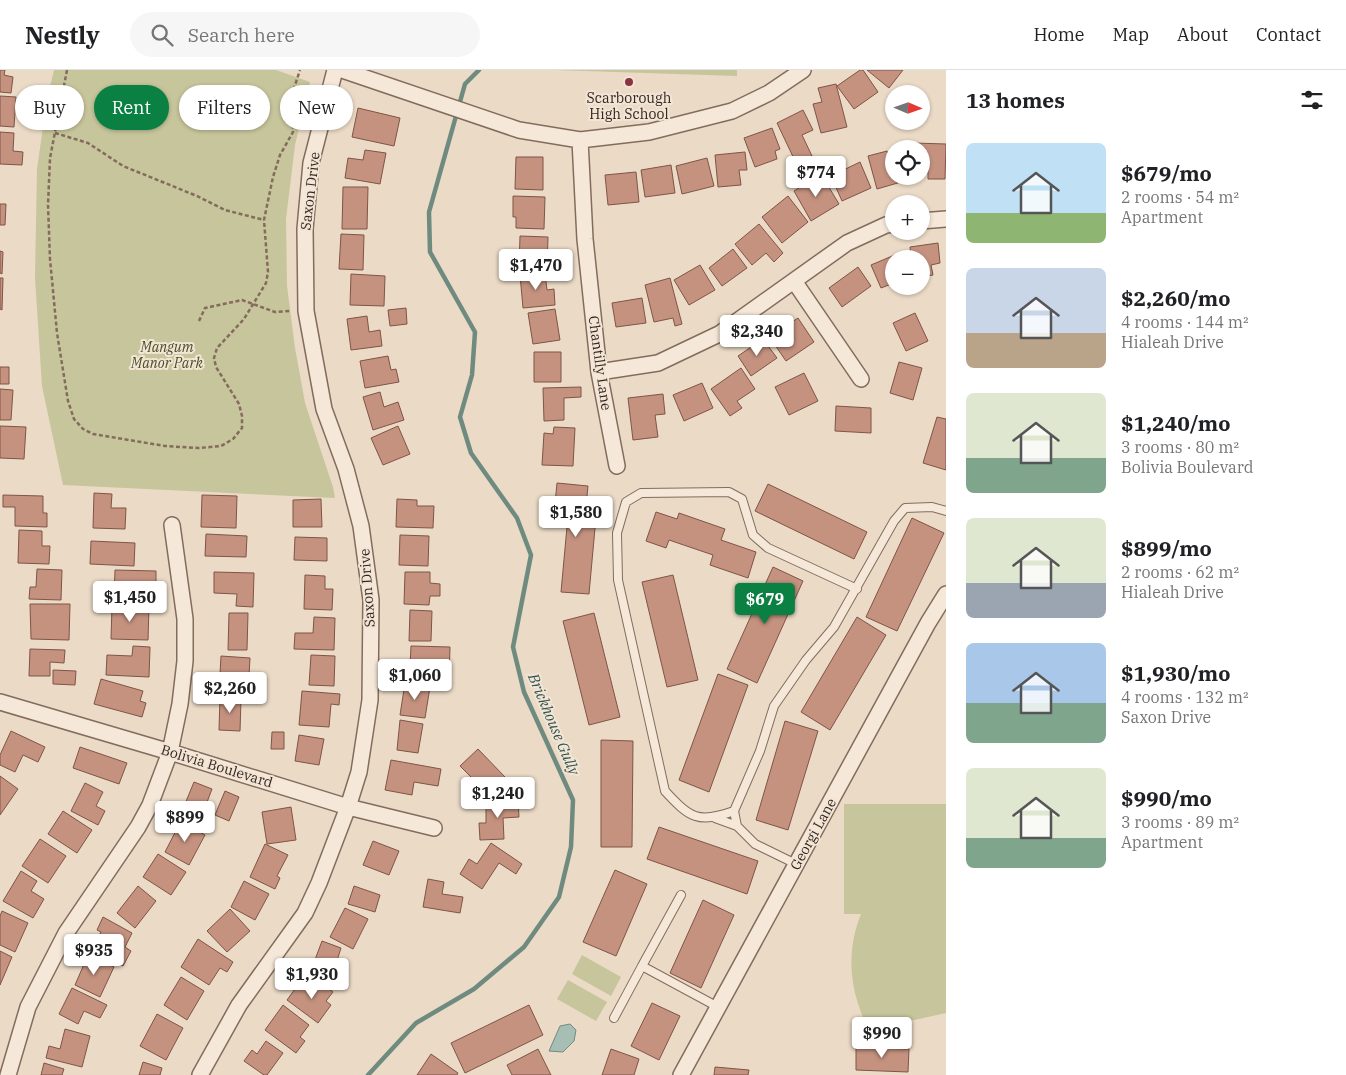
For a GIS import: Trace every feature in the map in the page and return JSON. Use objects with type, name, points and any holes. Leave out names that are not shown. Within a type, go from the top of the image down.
[{"type":"street","name":"Saxon Drive","points":[[200,1075],[239,1005],[304,913],[319,883],[348,807],[359,772],[370,700],[371,600],[361,526],[346,469],[324,409],[306,311],[305,229],[311,163],[335,70]]},
{"type":"street","points":[[342,70],[520,130],[580,140],[649,132],[732,111],[769,93],[803,70]]},
{"type":"street","name":"Chantilly Lane","points":[[580,140],[584,239],[599,372],[617,466]]},
{"type":"street","points":[[930,220],[946,219]]},
{"type":"street","points":[[599,372],[658,363],[719,334],[847,243],[885,225]]},
{"type":"street","points":[[794,282],[861,379]]},
{"type":"street","points":[[8,1075],[32,999],[66,932],[138,827],[150,806],[170,752],[180,704],[185,661],[185,619],[172,526]]},
{"type":"street","name":"Georgi Lane","points":[[681,1075],[928,623],[946,594]]},
{"type":"street","name":"Bolivia Boulevard","points":[[0,702],[348,807],[434,828]]},
{"type":"lane","points":[[796,864],[755,844],[737,826],[716,818],[704,818],[685,812],[665,791],[618,580],[617,533],[626,502],[641,493],[729,492],[742,498],[753,536],[768,548],[857,589]]},
{"type":"lane","points":[[737,826],[734,811],[760,751],[774,706],[806,660],[834,627],[894,521],[905,508],[932,507],[946,511]]},
{"type":"lane","points":[[716,818],[734,811]]},
{"type":"lane","points":[[614,1018],[681,895]]},
{"type":"lane","points":[[642,966],[718,1007]]},
{"type":"path","points":[[67,70],[50,158],[48,205],[50,259],[56,324],[68,401],[74,418],[83,429],[93,434],[165,446],[199,448],[221,446],[233,440],[242,428],[239,404],[216,367],[214,358],[218,348],[254,304],[266,283],[268,272],[264,220],[280,155],[293,132],[292,94],[300,70]]},
{"type":"path","points":[[55,133],[88,143],[123,166],[226,210],[264,220]]},
{"type":"path","points":[[198,321],[205,308],[242,300],[275,312],[306,311]]},
{"type":"green space","name":"Mangum Manor Park","points":[[54,70],[276,70],[310,82],[309,85],[280,85],[280,130],[299,130],[286,219],[287,286],[295,348],[305,403],[335,498],[63,485],[42,386],[35,278],[37,169],[43,130],[84,130],[84,85],[50,85]]},
{"type":"green space","points":[[555,70],[737,70],[737,76]]},
{"type":"green space","points":[[844,804],[946,804],[946,1013],[869,1030],[857,1002],[851,959],[856,929],[861,914],[844,914]]},
{"type":"green space","points":[[582,955],[621,977],[611,996],[572,974]]},
{"type":"green space","points":[[568,980],[607,1002],[596,1021],[557,999]]},
{"type":"shaded area","points":[[570,1024],[576,1030],[574,1041],[563,1052],[549,1051],[560,1026]]},
{"type":"building","points":[[0,70],[5,70],[4,75],[13,77],[11,93],[0,92]]},
{"type":"building","points":[[860,70],[863,70],[878,92],[854,109],[837,86]]},
{"type":"building","points":[[867,70],[903,70],[891,85],[885,85]]},
{"type":"building","points":[[836,84],[847,127],[821,133],[813,104],[822,102],[818,88]]},
{"type":"building","points":[[0,96],[15,97],[14,127],[0,126]]},
{"type":"building","points":[[358,108],[400,118],[394,146],[352,137]]},
{"type":"building","points":[[803,110],[813,130],[802,135],[812,156],[796,163],[777,123]]},
{"type":"building","points":[[772,128],[780,149],[775,151],[777,159],[755,167],[744,138]]},
{"type":"building","points":[[0,132],[14,133],[13,151],[23,152],[22,165],[0,164]]},
{"type":"building","points":[[930,144],[946,144],[945,179],[930,179]]},
{"type":"building","points":[[365,150],[386,153],[380,184],[345,178],[348,158],[363,160]]},
{"type":"building","points":[[745,152],[747,170],[739,170],[741,185],[718,187],[715,155]]},
{"type":"building","points":[[885,152],[885,185],[891,185],[877,189],[868,156]]},
{"type":"building","points":[[516,157],[543,157],[543,190],[515,189]]},
{"type":"building","points":[[707,158],[714,186],[682,194],[676,166]]},
{"type":"building","points":[[860,162],[871,188],[842,201],[831,176]]},
{"type":"building","points":[[671,165],[675,193],[645,197],[641,170]]},
{"type":"building","points":[[636,172],[639,202],[608,205],[605,175]]},
{"type":"building","points":[[821,174],[839,204],[811,221],[794,191]]},
{"type":"building","points":[[343,187],[368,187],[367,229],[342,229]]},
{"type":"building","points":[[513,196],[545,197],[544,229],[516,228],[516,217],[513,217]]},
{"type":"building","points":[[788,196],[808,222],[782,243],[762,217]]},
{"type":"building","points":[[0,204],[6,204],[5,225],[0,225]]},
{"type":"building","points":[[759,224],[783,253],[774,262],[766,253],[752,265],[735,244]]},
{"type":"building","points":[[341,234],[364,235],[363,270],[339,269]]},
{"type":"building","points":[[520,236],[548,237],[547,269],[519,268]]},
{"type":"building","points":[[938,243],[940,263],[931,265],[933,275],[930,276],[930,250],[910,250],[910,247]]},
{"type":"building","points":[[733,249],[747,268],[722,286],[709,268]]},
{"type":"building","points":[[0,251],[3,252],[2,274],[0,273]]},
{"type":"building","points":[[885,259],[885,286],[881,288],[871,265]]},
{"type":"building","points":[[700,265],[715,290],[689,305],[674,280]]},
{"type":"building","points":[[858,267],[871,286],[842,307],[829,288]]},
{"type":"building","points":[[545,273],[547,290],[554,289],[555,305],[523,308],[520,275]]},
{"type":"building","points":[[351,274],[385,276],[384,306],[350,305]]},
{"type":"building","points":[[0,278],[3,278],[2,310],[0,309]]},
{"type":"building","points":[[670,278],[682,324],[675,326],[673,318],[654,322],[645,285]]},
{"type":"building","points":[[642,298],[646,323],[616,327],[612,303]]},
{"type":"building","points":[[406,308],[407,324],[390,326],[388,310]]},
{"type":"building","points":[[555,309],[560,340],[533,344],[528,313]]},
{"type":"building","points":[[915,313],[928,341],[906,351],[893,323]]},
{"type":"building","points":[[367,316],[369,332],[380,330],[382,346],[351,350],[347,319]]},
{"type":"building","points":[[798,318],[814,342],[786,361],[766,332],[779,323],[783,328]]},
{"type":"building","points":[[763,339],[777,358],[751,376],[738,356]]},
{"type":"building","points":[[534,352],[561,352],[561,382],[534,382]]},
{"type":"building","points":[[388,356],[391,370],[396,369],[399,382],[365,388],[360,361]]},
{"type":"building","points":[[899,362],[922,368],[913,400],[890,393]]},
{"type":"building","points":[[0,367],[9,367],[9,384],[0,384]]},
{"type":"building","points":[[741,368],[755,389],[737,401],[742,408],[730,416],[711,389]]},
{"type":"building","points":[[804,373],[818,401],[789,415],[775,387]]},
{"type":"building","points":[[702,383],[713,408],[684,421],[673,395]]},
{"type":"building","points":[[581,387],[581,397],[564,398],[564,420],[544,421],[543,388]]},
{"type":"building","points":[[0,389],[13,390],[11,420],[0,420]]},
{"type":"building","points":[[380,392],[384,407],[398,402],[404,420],[373,430],[363,397]]},
{"type":"building","points":[[663,394],[665,414],[655,415],[658,437],[633,440],[628,398]]},
{"type":"building","points":[[836,406],[871,408],[871,433],[835,431]]},
{"type":"building","points":[[937,417],[946,419],[946,470],[923,463]]},
{"type":"building","points":[[0,426],[26,427],[24,459],[0,458]]},
{"type":"building","points":[[398,426],[410,454],[383,465],[371,438]]},
{"type":"building","points":[[554,427],[575,428],[573,466],[542,465],[544,433],[553,434]]},
{"type":"building","points":[[557,483],[588,486],[585,516],[596,517],[589,594],[561,592],[568,516],[554,514]]},
{"type":"building","points":[[768,484],[867,532],[854,559],[755,511]]},
{"type":"building","points":[[94,493],[112,494],[111,508],[126,508],[125,529],[93,528]]},
{"type":"building","points":[[3,495],[43,496],[43,513],[47,513],[47,527],[15,526],[15,507],[3,507]]},
{"type":"building","points":[[202,495],[237,496],[236,528],[201,527]]},
{"type":"building","points":[[321,499],[322,527],[293,527],[293,500]]},
{"type":"building","points":[[397,499],[417,500],[417,506],[434,506],[433,528],[396,527]]},
{"type":"building","points":[[656,512],[677,519],[679,513],[725,529],[721,540],[756,552],[748,578],[710,565],[713,555],[669,540],[666,548],[646,541]]},
{"type":"building","points":[[912,518],[944,533],[897,631],[866,617]]},
{"type":"building","points":[[19,530],[42,531],[42,546],[50,546],[49,564],[18,563]]},
{"type":"building","points":[[206,534],[247,536],[246,557],[205,556]]},
{"type":"building","points":[[400,535],[429,536],[428,566],[399,565]]},
{"type":"building","points":[[295,537],[327,538],[327,561],[294,560]]},
{"type":"building","points":[[91,541],[135,543],[134,566],[90,564]]},
{"type":"building","points":[[773,567],[803,581],[757,683],[727,669]]},
{"type":"building","points":[[37,569],[62,570],[61,600],[29,599],[30,587],[36,587]]},
{"type":"building","points":[[115,570],[156,571],[156,590],[143,590],[143,602],[114,601]]},
{"type":"building","points":[[214,572],[254,573],[253,607],[236,606],[237,594],[214,593]]},
{"type":"building","points":[[405,572],[430,572],[430,583],[440,584],[440,596],[430,596],[429,605],[404,604]]},
{"type":"building","points":[[305,575],[325,576],[325,589],[333,589],[332,610],[304,609]]},
{"type":"building","points":[[673,575],[698,680],[667,687],[642,582]]},
{"type":"building","points":[[30,604],[70,604],[69,640],[31,639]]},
{"type":"building","points":[[112,606],[149,607],[148,640],[111,639]]},
{"type":"building","points":[[410,610],[432,611],[431,641],[409,641]]},
{"type":"building","points":[[229,613],[248,613],[247,650],[228,650]]},
{"type":"building","points":[[594,613],[620,717],[589,725],[563,621]]},
{"type":"building","points":[[314,617],[335,618],[334,650],[294,649],[295,633],[313,633]]},
{"type":"building","points":[[857,617],[886,635],[830,730],[801,712]]},
{"type":"building","points":[[133,646],[150,647],[149,677],[106,675],[107,655],[132,656]]},
{"type":"building","points":[[411,646],[450,647],[449,680],[433,680],[433,667],[410,667]]},
{"type":"building","points":[[30,649],[65,650],[64,663],[50,662],[50,676],[29,676]]},
{"type":"building","points":[[311,655],[335,656],[334,686],[309,685]]},
{"type":"building","points":[[221,656],[250,658],[248,693],[219,692]]},
{"type":"building","points":[[53,670],[76,671],[75,685],[53,684]]},
{"type":"building","points":[[718,674],[748,685],[709,792],[679,780]]},
{"type":"building","points":[[101,679],[143,691],[140,701],[146,703],[142,717],[94,704]]},
{"type":"building","points":[[405,683],[430,687],[425,718],[400,715]]},
{"type":"building","points":[[302,691],[340,694],[339,705],[331,704],[329,727],[299,725]]},
{"type":"building","points":[[220,698],[241,699],[240,731],[219,730]]},
{"type":"building","points":[[400,720],[423,724],[418,753],[397,750]]},
{"type":"building","points":[[785,721],[818,731],[788,830],[756,820]]},
{"type":"building","points":[[11,731],[45,747],[38,762],[23,755],[15,772],[0,765],[0,755]]},
{"type":"building","points":[[272,732],[284,732],[284,749],[271,749]]},
{"type":"building","points":[[299,735],[324,739],[319,765],[295,761]]},
{"type":"building","points":[[601,740],[633,741],[632,847],[601,847]]},
{"type":"building","points":[[80,747],[127,763],[119,784],[73,768]]},
{"type":"building","points":[[478,749],[505,777],[482,799],[468,785],[474,780],[460,766]]},
{"type":"building","points":[[391,760],[441,769],[438,786],[414,782],[412,795],[385,790]]},
{"type":"building","points":[[0,776],[18,789],[0,815]]},
{"type":"building","points":[[194,782],[212,789],[204,810],[211,813],[206,827],[180,816]]},
{"type":"building","points":[[85,783],[103,792],[96,806],[105,811],[98,825],[71,811]]},
{"type":"building","points":[[225,791],[239,797],[229,821],[215,815]]},
{"type":"building","points":[[518,800],[519,817],[503,818],[504,839],[480,840],[479,823],[486,823],[486,801]]},
{"type":"building","points":[[291,807],[296,840],[267,844],[262,812]]},
{"type":"building","points":[[63,811],[92,830],[77,853],[48,834]]},
{"type":"building","points":[[181,821],[205,835],[189,865],[165,852]]},
{"type":"building","points":[[659,827],[758,861],[747,894],[647,859]]},
{"type":"building","points":[[40,839],[66,856],[48,883],[22,866]]},
{"type":"building","points":[[373,841],[399,851],[389,875],[363,865]]},
{"type":"building","points":[[491,843],[522,864],[516,874],[499,863],[482,889],[460,874],[469,859],[477,864]]},
{"type":"building","points":[[265,844],[288,855],[277,876],[280,878],[275,889],[250,877]]},
{"type":"building","points":[[158,854],[186,872],[171,895],[143,877]]},
{"type":"building","points":[[615,870],[647,884],[616,956],[583,942]]},
{"type":"building","points":[[21,871],[37,881],[31,891],[44,899],[33,918],[3,901]]},
{"type":"building","points":[[428,879],[444,882],[442,894],[463,897],[460,913],[423,907]]},
{"type":"building","points":[[244,881],[269,894],[255,920],[231,907]]},
{"type":"building","points":[[138,886],[156,901],[135,928],[117,913]]},
{"type":"building","points":[[354,886],[380,895],[375,912],[348,904]]},
{"type":"building","points":[[703,900],[734,915],[701,988],[670,973]]},
{"type":"building","points":[[345,908],[368,919],[353,949],[330,937]]},
{"type":"building","points":[[230,909],[250,931],[227,952],[207,931]]},
{"type":"building","points":[[2,911],[28,923],[15,952],[0,945],[0,916]]},
{"type":"building","points":[[103,917],[132,933],[125,947],[131,951],[123,966],[92,949],[101,932],[97,930]]},
{"type":"building","points":[[198,939],[233,962],[227,972],[220,968],[209,985],[181,967]]},
{"type":"building","points":[[322,941],[341,948],[335,967],[343,970],[339,984],[310,973]]},
{"type":"building","points":[[0,951],[12,957],[0,985]]},
{"type":"building","points":[[88,955],[114,967],[100,997],[75,985]]},
{"type":"building","points":[[181,977],[204,991],[187,1020],[164,1005]]},
{"type":"building","points":[[318,980],[333,992],[326,1001],[331,1005],[318,1023],[287,1000],[300,982],[311,990]]},
{"type":"building","points":[[72,988],[107,1005],[100,1018],[84,1011],[78,1024],[59,1014]]},
{"type":"building","points":[[652,1003],[680,1016],[659,1060],[631,1046]]},
{"type":"building","points":[[283,1005],[309,1025],[300,1037],[305,1041],[296,1053],[265,1030]]},
{"type":"building","points":[[529,1005],[543,1035],[465,1073],[451,1043]]},
{"type":"building","points":[[157,1014],[183,1028],[166,1060],[140,1046]]},
{"type":"building","points":[[65,1029],[90,1036],[82,1067],[46,1058],[49,1046],[60,1049]]},
{"type":"building","points":[[266,1041],[283,1053],[267,1075],[264,1075],[244,1061],[252,1050],[257,1054]]},
{"type":"building","points":[[856,1047],[909,1049],[908,1072],[856,1070]]},
{"type":"building","points":[[538,1049],[551,1075],[512,1075],[507,1065]]},
{"type":"building","points":[[611,1049],[639,1059],[634,1075],[602,1075]]},
{"type":"building","points":[[431,1054],[458,1073],[457,1075],[417,1075]]},
{"type":"building","points":[[143,1062],[162,1068],[160,1075],[139,1075]]},
{"type":"building","points":[[44,1063],[64,1069],[62,1075],[41,1075]]},
{"type":"building","points":[[715,1067],[749,1070],[748,1075],[714,1075]]},
{"type":"waterway","name":"Brickhouse Gully","points":[[368,1075],[416,1023],[474,989],[524,947],[559,897],[571,847],[573,800],[524,692],[513,647],[531,555],[517,518],[471,453],[460,417],[472,375],[475,332],[430,252],[429,212],[465,84],[479,70]]},
{"type":"place","name":"Scarborough High School","points":[[629,82]]}]
